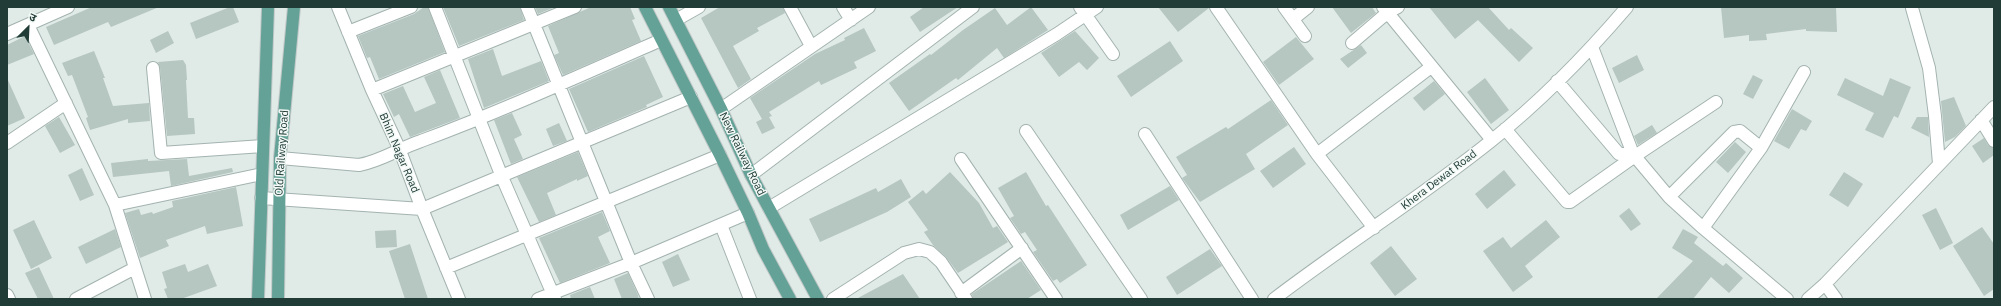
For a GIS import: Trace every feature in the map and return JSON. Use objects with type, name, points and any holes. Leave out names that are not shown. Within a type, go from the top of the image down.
[{"type":"main road","name":"Old Railway Road","points":[[258,299],[268,7]]},
{"type":"main road","name":"Old Railway Road","points":[[278,299],[280,158],[294,7]]},
{"type":"main road","name":"New Railway Road","points":[[645,7],[720,155],[748,213],[763,249],[790,299]]},
{"type":"main road","name":"New Railway Road","points":[[669,7],[721,109],[751,175],[818,299]]},
{"type":"street","points":[[7,34],[68,7]]},
{"type":"street","name":"Bhim Nagar Road","points":[[338,7],[372,90],[399,148],[459,299]]},
{"type":"street","points":[[348,32],[411,7]]},
{"type":"street","points":[[435,7],[502,177],[554,296]]},
{"type":"street","points":[[527,7],[560,84],[631,263],[648,299]]},
{"type":"street","points":[[372,90],[575,7]]},
{"type":"street","points":[[676,20],[699,7]]},
{"type":"street","points":[[790,7],[811,46]]},
{"type":"street","points":[[843,7],[851,20]]},
{"type":"street","points":[[721,109],[869,7]]},
{"type":"street","points":[[751,175],[973,7]]},
{"type":"street","points":[[769,208],[1083,11],[1097,7]]},
{"type":"street","points":[[1216,7],[1317,154],[1374,228]]},
{"type":"street","points":[[1284,7],[1305,36]]},
{"type":"street","points":[[1292,19],[1308,7]]},
{"type":"street","points":[[1352,42],[1385,10],[1398,7]]},
{"type":"street","name":"Khera Dewat Road","points":[[1276,298],[1374,228],[1492,140],[1592,47],[1627,7]]},
{"type":"street","points":[[1910,7],[1928,68],[1935,116],[1939,164]]},
{"type":"street","points":[[1385,10],[1492,140]]},
{"type":"street","points":[[1083,11],[1113,54]]},
{"type":"street","points":[[28,25],[115,205],[145,299]]},
{"type":"street","points":[[280,158],[359,165],[383,158],[399,148],[480,119],[661,40]]},
{"type":"street","points":[[1592,47],[1634,155],[1669,196],[1703,228],[1787,299]]},
{"type":"street","points":[[1317,154],[1432,67]]},
{"type":"street","points":[[153,68],[162,153],[263,146]]},
{"type":"street","points":[[1703,228],[1761,148],[1804,72]]},
{"type":"street","points":[[1557,81],[1619,154],[1634,155]]},
{"type":"street","points":[[261,198],[280,198],[422,209],[502,177],[691,97]]},
{"type":"street","points":[[1505,128],[1567,202],[1570,202],[1634,155],[1716,102]]},
{"type":"street","points":[[7,143],[66,103]]},
{"type":"street","points":[[1808,299],[1825,284],[1994,106]]},
{"type":"street","points":[[1981,120],[1994,141]]},
{"type":"street","points":[[1026,131],[1141,299]]},
{"type":"street","points":[[1669,196],[1734,132],[1740,131],[1761,148]]},
{"type":"street","points":[[1145,134],[1252,299]]},
{"type":"street","points":[[446,268],[607,203],[720,155]]},
{"type":"street","points":[[961,159],[1056,299]]},
{"type":"street","points":[[115,205],[262,174]]},
{"type":"street","points":[[538,299],[554,296],[748,213]]},
{"type":"street","points":[[721,225],[750,299]]},
{"type":"street","points":[[833,299],[904,253],[919,249],[930,252],[941,262],[964,296],[1022,248]]},
{"type":"street","points":[[76,299],[135,268]]},
{"type":"street","points":[[1825,284],[1836,299]]},
{"type":"street","points":[[7,295],[9,299]]},
{"type":"building","points":[[92,7],[159,7],[111,27],[108,22],[54,45],[46,27]]},
{"type":"building","points":[[233,7],[239,22],[196,39],[190,23]]},
{"type":"building","points":[[424,7],[428,7],[445,52],[379,79],[370,57],[367,58],[358,36],[414,14]]},
{"type":"building","points":[[443,7],[520,7],[524,20],[459,46]]},
{"type":"building","points":[[535,7],[555,7],[538,14]]},
{"type":"building","points":[[591,7],[630,7],[635,19],[632,20],[641,41],[563,75],[554,55],[559,53],[548,26]]},
{"type":"building","points":[[720,7],[783,7],[785,13],[757,28],[759,31],[733,46],[751,79],[738,88],[701,18]]},
{"type":"building","points":[[924,7],[958,7],[920,32],[910,17]]},
{"type":"building","points":[[1031,7],[1048,30],[1004,58],[997,48],[958,80],[956,78],[909,111],[889,83],[930,54],[931,55],[963,30],[995,8],[1007,25]]},
{"type":"building","points":[[1158,7],[1209,7],[1209,8],[1178,32]]},
{"type":"building","points":[[1332,7],[1372,7],[1376,13],[1351,33]]},
{"type":"building","points":[[1429,7],[1488,7],[1509,30],[1511,28],[1533,48],[1519,62],[1478,20],[1455,39]]},
{"type":"building","points":[[1721,7],[1836,7],[1837,32],[1806,31],[1806,29],[1766,34],[1767,40],[1749,41],[1749,35],[1724,38]]},
{"type":"building","points":[[864,28],[876,51],[854,62],[857,68],[821,85],[819,81],[769,112],[772,116],[769,117],[775,128],[762,134],[756,122],[762,119],[750,98],[815,54],[845,40],[844,38]]},
{"type":"building","points":[[168,31],[174,43],[156,53],[150,40]]},
{"type":"building","points":[[1075,31],[1099,58],[1087,70],[1079,62],[1059,77],[1041,53]]},
{"type":"building","points":[[25,36],[34,54],[7,65],[7,45]]},
{"type":"building","points":[[1296,37],[1314,59],[1279,85],[1263,62]]},
{"type":"building","points":[[1170,41],[1183,61],[1131,97],[1117,76]]},
{"type":"building","points":[[1361,45],[1367,53],[1348,68],[1340,59]]},
{"type":"building","points":[[493,49],[502,76],[541,61],[549,81],[484,108],[468,59]]},
{"type":"building","points":[[94,51],[105,78],[103,78],[113,106],[149,103],[150,121],[128,123],[128,119],[90,130],[86,118],[88,117],[72,75],[68,76],[62,63]]},
{"type":"building","points":[[1637,55],[1644,70],[1619,83],[1612,68]]},
{"type":"building","points":[[644,56],[663,97],[646,105],[647,107],[588,132],[569,89]]},
{"type":"building","points":[[183,60],[186,65],[188,118],[194,118],[195,134],[167,136],[160,67],[158,62]]},
{"type":"building","points":[[440,70],[460,118],[410,137],[399,114],[394,117],[383,94],[403,86],[415,112],[436,103],[424,77]]},
{"type":"building","points":[[1753,75],[1763,80],[1753,99],[1743,94]]},
{"type":"building","points":[[7,78],[25,118],[7,126]]},
{"type":"building","points":[[1485,78],[1509,110],[1491,124],[1467,92]]},
{"type":"building","points":[[1845,78],[1883,96],[1890,78],[1911,87],[1898,118],[1894,116],[1883,138],[1865,130],[1874,113],[1837,95]]},
{"type":"building","points":[[1434,81],[1445,94],[1424,111],[1413,98]]},
{"type":"building","points":[[1954,97],[1966,126],[1955,137],[1945,142],[1941,101]]},
{"type":"building","points":[[1271,100],[1288,125],[1246,154],[1255,169],[1200,202],[1182,178],[1187,175],[1176,157],[1226,127],[1228,129]]},
{"type":"building","points":[[1792,109],[1812,121],[1806,131],[1801,129],[1789,149],[1774,141]]},
{"type":"building","points":[[512,113],[522,135],[514,139],[523,159],[511,164],[494,120]]},
{"type":"building","points":[[59,117],[75,145],[60,153],[45,126]]},
{"type":"building","points":[[1917,117],[1928,117],[1929,137],[1911,128]]},
{"type":"building","points":[[559,123],[567,141],[553,146],[546,129]]},
{"type":"building","points":[[1652,125],[1657,133],[1638,145],[1634,136]]},
{"type":"building","points":[[1984,138],[1988,145],[1994,148],[1994,155],[1983,163],[1972,146]]},
{"type":"building","points":[[1735,142],[1746,152],[1728,173],[1716,162]]},
{"type":"building","points":[[1294,147],[1306,164],[1273,188],[1260,171]]},
{"type":"building","points":[[578,152],[588,176],[577,181],[577,179],[547,193],[556,215],[539,222],[517,177]]},
{"type":"building","points":[[148,159],[148,161],[187,159],[189,176],[232,168],[233,172],[171,186],[169,171],[113,177],[111,163]]},
{"type":"building","points":[[82,168],[94,195],[80,201],[68,175]]},
{"type":"building","points":[[1504,170],[1516,185],[1487,209],[1475,194]]},
{"type":"building","points":[[950,172],[979,203],[993,228],[997,226],[1008,242],[958,273],[946,257],[933,245],[924,232],[928,230],[908,202],[923,190],[926,194]]},
{"type":"building","points":[[1026,172],[1046,206],[1048,205],[1087,265],[1060,283],[1057,279],[1053,281],[1033,252],[1037,250],[1025,232],[1021,234],[1010,218],[1014,216],[998,188]]},
{"type":"building","points":[[1844,172],[1863,184],[1848,207],[1829,195]]},
{"type":"building","points":[[901,179],[911,197],[887,212],[820,242],[809,219],[876,188],[878,192]]},
{"type":"building","points":[[1170,186],[1179,200],[1128,230],[1120,215]]},
{"type":"building","points":[[236,187],[243,226],[207,234],[205,226],[166,240],[169,246],[140,258],[125,213],[139,209],[141,215],[152,212],[153,214],[173,207],[172,201]]},
{"type":"building","points":[[1629,208],[1641,224],[1631,231],[1619,216]]},
{"type":"building","points":[[1936,208],[1953,243],[1940,250],[1922,215]]},
{"type":"building","points":[[602,212],[610,231],[598,237],[610,263],[560,283],[539,238]]},
{"type":"building","points":[[34,220],[52,258],[31,269],[13,230]]},
{"type":"building","points":[[1546,220],[1560,237],[1525,266],[1533,277],[1513,292],[1483,251],[1503,237],[1511,248]]},
{"type":"building","points":[[1982,227],[1994,244],[1994,289],[1984,296],[1953,246]]},
{"type":"building","points":[[115,229],[121,247],[86,264],[78,247]]},
{"type":"building","points":[[1683,229],[1698,237],[1694,243],[1723,266],[1726,263],[1743,278],[1729,293],[1711,277],[1693,299],[1656,299],[1693,261],[1672,248]]},
{"type":"building","points":[[396,230],[397,247],[376,248],[375,231]]},
{"type":"building","points":[[410,244],[428,299],[405,299],[389,251]]},
{"type":"building","points":[[1391,246],[1417,279],[1395,296],[1370,263]]},
{"type":"building","points":[[1210,249],[1222,266],[1177,295],[1166,277]]},
{"type":"building","points":[[678,254],[690,280],[673,287],[662,262]]},
{"type":"building","points":[[1021,261],[1041,290],[1027,299],[973,299],[972,294]]},
{"type":"building","points":[[185,264],[188,272],[208,264],[217,286],[181,299],[168,299],[164,289],[167,288],[162,272]]},
{"type":"building","points":[[39,267],[54,299],[38,299],[25,273]]},
{"type":"building","points":[[628,273],[639,299],[622,299],[614,279]]},
{"type":"building","points":[[903,274],[920,299],[856,299]]},
{"type":"building","points":[[590,287],[595,299],[571,299],[570,295]]}]
